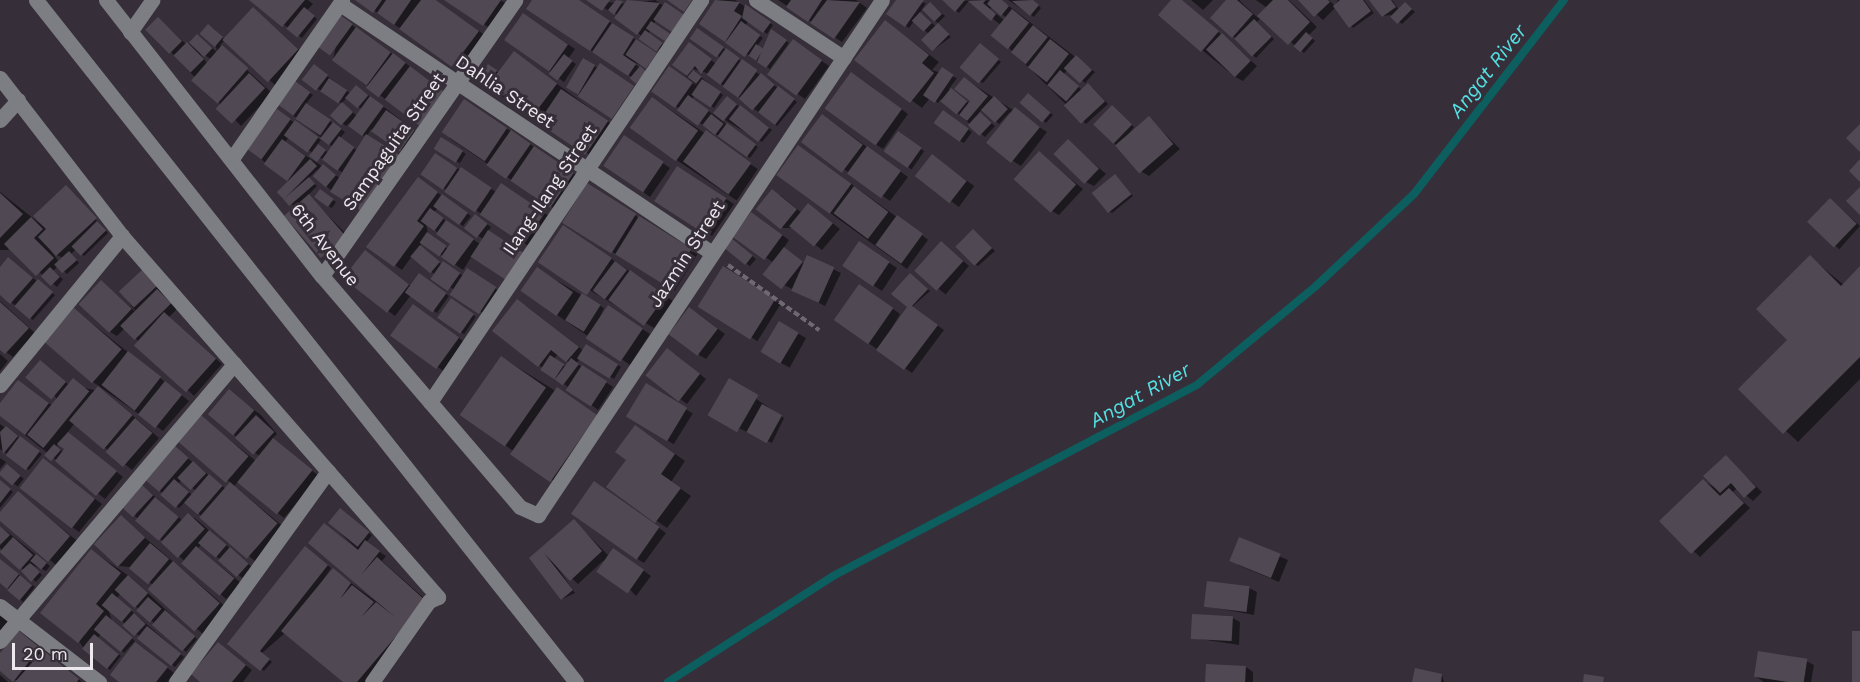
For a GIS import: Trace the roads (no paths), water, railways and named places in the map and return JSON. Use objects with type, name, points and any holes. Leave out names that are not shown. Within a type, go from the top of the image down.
[{"type":"street","points":[[36,0],[576,682]]},
{"type":"street","name":"6th Avenue","points":[[106,0],[233,157],[322,276],[520,507]]},
{"type":"street","points":[[130,32],[152,0]]},
{"type":"street","name":"Sampaguita Street","points":[[322,276],[459,85],[515,0]]},
{"type":"street","name":"Ilang-Ilang Street","points":[[430,402],[701,0]]},
{"type":"street","points":[[756,0],[844,58]]},
{"type":"street","name":"Jazmin Street","points":[[520,507],[542,512],[710,252],[882,0]]},
{"type":"street","points":[[233,157],[341,2]]},
{"type":"street","name":"Dahlia Street","points":[[341,2],[459,85],[710,252]]},
{"type":"street","points":[[0,78],[122,236],[438,597],[429,602],[372,682]]},
{"type":"street","points":[[0,120],[18,100]]},
{"type":"street","points":[[0,384],[122,236]]},
{"type":"street","points":[[0,640],[234,364]]},
{"type":"street","points":[[176,682],[328,471]]},
{"type":"street","points":[[0,606],[99,682]]},
{"type":"waterway","name":"Angat River","points":[[668,682],[833,576],[1198,384],[1316,286],[1414,194],[1564,0]]}]
